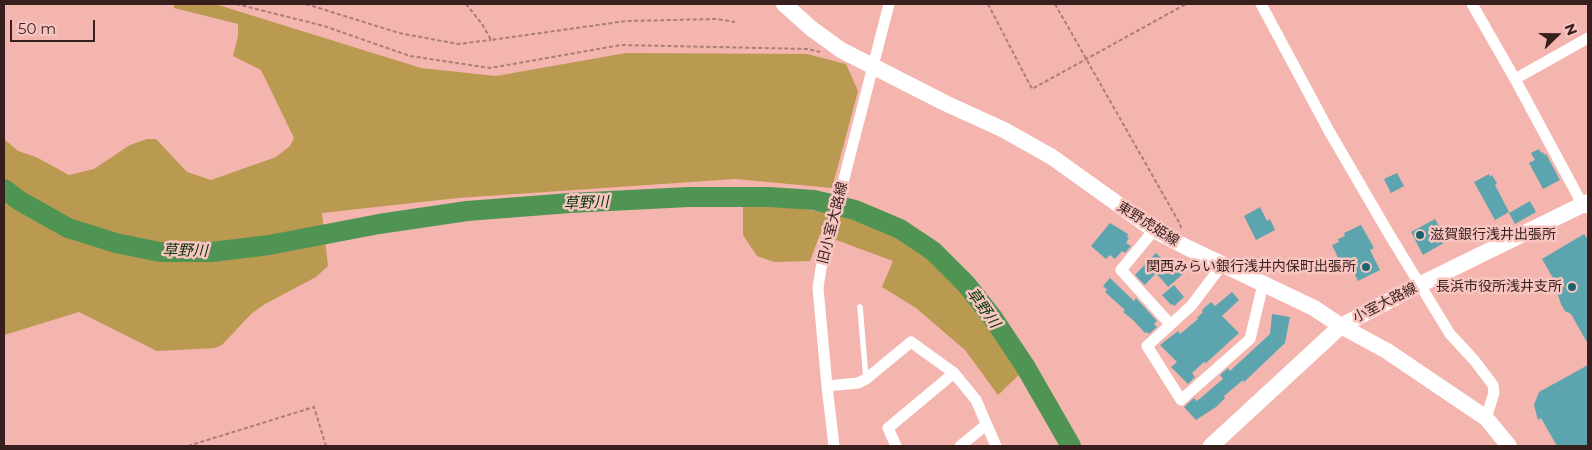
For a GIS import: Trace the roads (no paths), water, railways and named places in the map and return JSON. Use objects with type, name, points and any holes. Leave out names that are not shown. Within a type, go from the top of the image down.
[{"type":"main road","name":"東野虎姫線","points":[[784,4],[812,29],[870,73],[1004,130],[1052,157],[1154,230],[1186,248],[1314,308],[1341,326],[1387,351],[1486,418],[1509,446]]},
{"type":"main road","name":"小室大路線","points":[[1210,446],[1341,326],[1421,284],[1587,205]]},
{"type":"street","name":"旧小室大路線","points":[[834,446],[818,288],[821,268],[888,4]]},
{"type":"street","points":[[1261,4],[1329,131],[1389,234],[1450,334],[1474,360],[1493,386],[1494,393],[1486,418]]},
{"type":"street","points":[[1472,4],[1579,198],[1587,205]]},
{"type":"street","points":[[1515,79],[1588,38]]},
{"type":"street","points":[[1154,230],[1121,270],[1170,324]]},
{"type":"street","points":[[1222,265],[1191,306],[1147,346],[1181,400],[1250,339],[1263,284]]},
{"type":"street","points":[[827,386],[858,383],[866,379],[911,342],[954,373],[976,400],[996,446]]},
{"type":"street","points":[[896,446],[888,428],[954,373]]},
{"type":"street","points":[[960,446],[986,424]]},
{"type":"lane","points":[[860,307],[866,379]]},
{"type":"waterway","name":"草野川","points":[[4,189],[20,201],[68,228],[116,243],[160,252],[212,252],[269,245],[379,224],[467,211],[570,203],[689,197],[769,197],[814,200],[855,210],[900,229],[933,251],[966,284],[993,318],[1025,366],[1071,446]]},
{"type":"place","name":"滋賀銀行浅井出張所","points":[[1420,235]]},
{"type":"place","name":"関西みらい銀行浅井内保町出張所","points":[[1366,267]]},
{"type":"place","name":"長浜市役所浅井支所","points":[[1572,287]]}]
